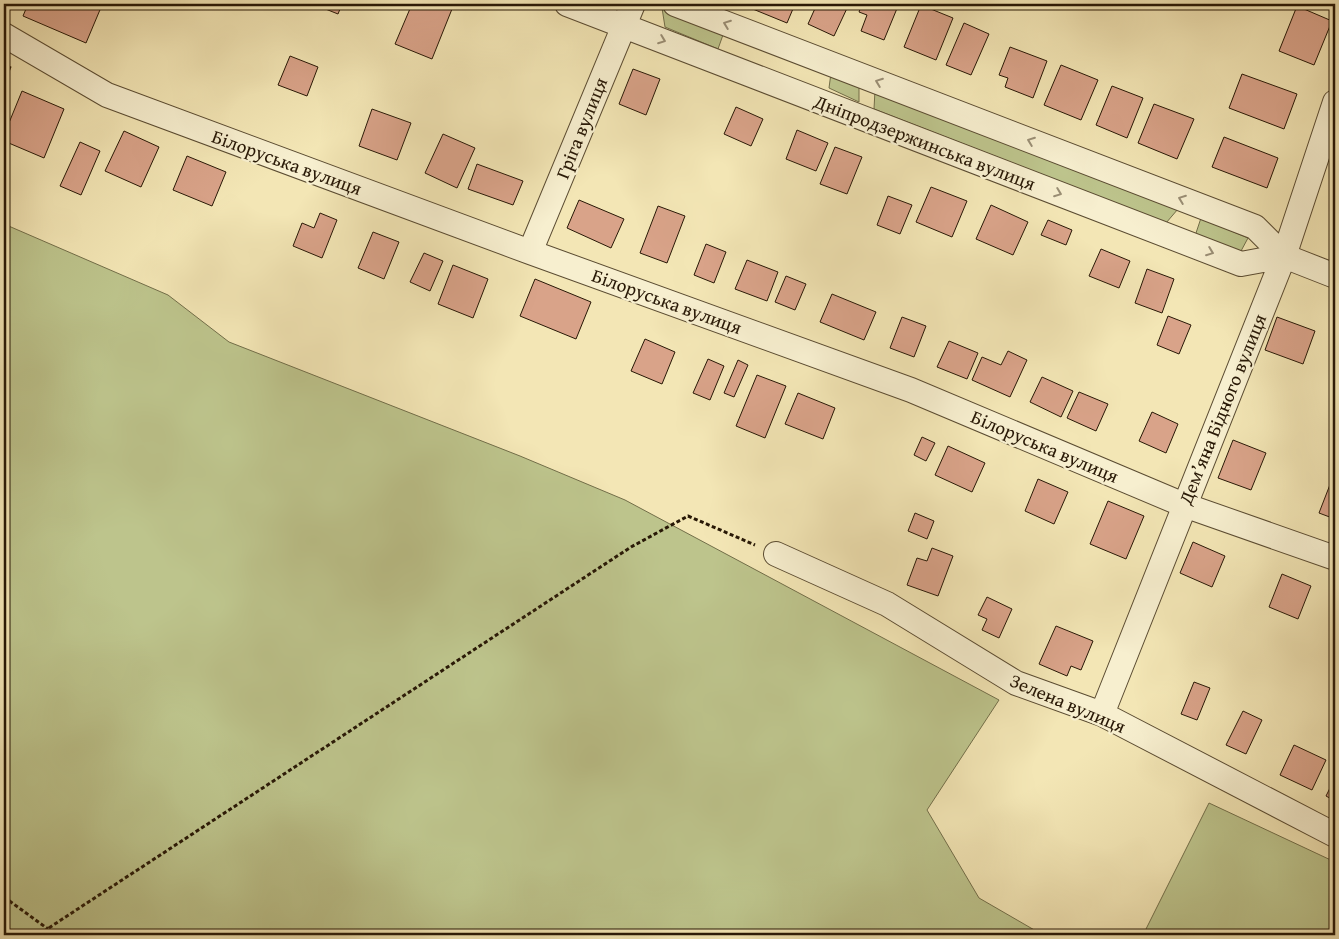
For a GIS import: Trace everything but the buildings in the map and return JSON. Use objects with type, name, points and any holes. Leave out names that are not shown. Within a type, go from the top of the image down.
[{"type":"street","name":"Дніпродзержинська вулиця","points":[[567,4],[1241,264],[1284,256]]},
{"type":"street","name":"Гріга вулиця","points":[[530,252],[632,4]]},
{"type":"street","name":"Дніпродзержинська вулиця","points":[[675,4],[1255,227],[1284,256],[1335,276]]},
{"type":"street","name":"Білоруська вулиця","points":[[4,35],[107,95],[530,252],[911,390],[1184,505],[1335,558]]},
{"type":"street","name":"Дем’яна Бідного вулиця","points":[[1102,714],[1284,256],[1335,102]]},
{"type":"street","name":"Зелена вулиця","points":[[776,554],[887,604],[1016,683],[1102,714],[1335,835]]},
{"type":"path","points":[[38,935],[631,546],[688,516],[776,554]]},
{"type":"path","points":[[4,897],[48,929]]},
{"type":"green space","points":[[662,8],[724,32],[718,49],[665,27]]},
{"type":"green space","points":[[831,73],[859,84],[859,102],[829,88]]},
{"type":"green space","points":[[875,90],[1178,209],[1166,223],[874,109]]},
{"type":"green space","points":[[1201,218],[1248,238],[1241,251],[1195,236]]},
{"type":"green space","points":[[4,224],[168,295],[229,342],[520,456],[625,500],[999,700],[927,810],[979,898],[1043,935],[4,935]]},
{"type":"green space","points":[[1209,803],[1335,862],[1335,935],[1143,935]]}]
